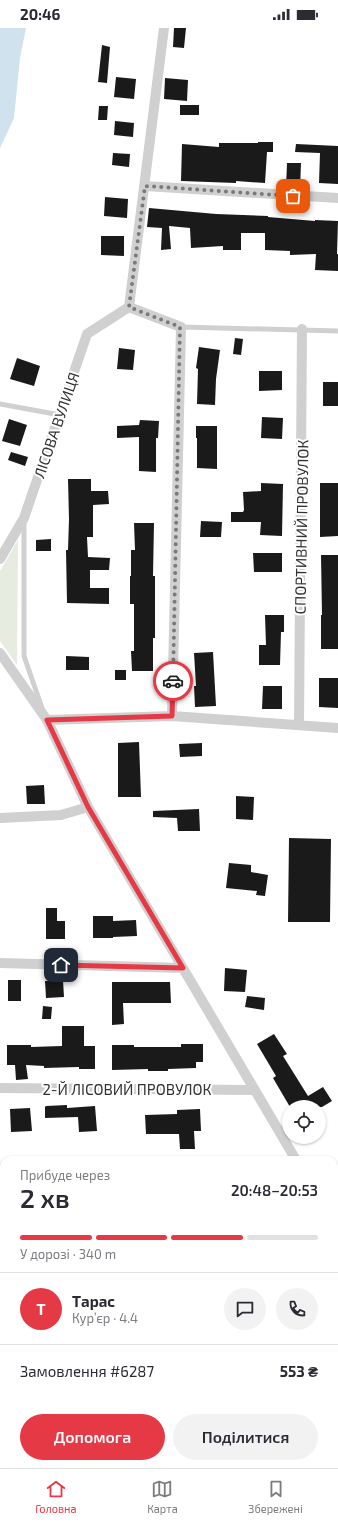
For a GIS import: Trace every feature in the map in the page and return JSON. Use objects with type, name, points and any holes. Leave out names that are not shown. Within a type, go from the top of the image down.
[{"type":"street","points":[[164,28],[129,307],[180,327],[172,716]]},
{"type":"street","points":[[145,186],[338,198]]},
{"type":"street","name":"ЛІСОВА ВУЛИЦЯ","points":[[0,559],[24,518],[87,334],[129,307]]},
{"type":"street","name":"СПОРТИВНИЙ ПРОВУЛОК","points":[[299,725],[302,329]]},
{"type":"street","points":[[0,654],[47,720],[88,807],[294,1156]]},
{"type":"street","points":[[47,720],[172,716],[338,728]]},
{"type":"street","points":[[0,818],[61,815],[88,807]]},
{"type":"street","points":[[0,963],[183,968]]},
{"type":"street","name":"2-Й ЛІСОВИЙ ПРОВУЛОК","points":[[0,1088],[254,1090]]},
{"type":"lane","points":[[180,327],[338,331]]},
{"type":"lane","points":[[0,404],[60,415]]},
{"type":"lane","points":[[24,518],[24,656],[47,720]]},
{"type":"shaded area","points":[[18,540],[17,665],[0,641],[0,571]]},
{"type":"water","points":[[0,28],[26,28],[20,58],[14,118],[0,148]]},
{"type":"building","points":[[174,28],[186,28],[184,48],[173,47]]},
{"type":"building","points":[[102,45],[110,47],[107,83],[98,82]]},
{"type":"building","points":[[116,77],[136,79],[134,99],[114,97]]},
{"type":"building","points":[[165,78],[188,80],[187,101],[164,99]]},
{"type":"building","points":[[180,105],[199,105],[199,115],[180,115]]},
{"type":"building","points":[[99,106],[108,106],[107,120],[98,120]]},
{"type":"building","points":[[115,121],[134,123],[133,137],[114,135]]},
{"type":"building","points":[[273,142],[273,152],[267,152],[265,183],[236,181],[236,183],[181,181],[182,144],[219,147],[219,143]]},
{"type":"building","points":[[296,144],[338,146],[338,184],[319,183],[320,153],[295,152]]},
{"type":"building","points":[[113,153],[130,154],[129,167],[112,165]]},
{"type":"building","points":[[287,163],[301,163],[300,189],[286,188]]},
{"type":"building","points":[[105,197],[128,199],[127,218],[104,216]]},
{"type":"building","points":[[149,208],[216,214],[268,216],[315,221],[338,221],[338,271],[315,270],[316,254],[290,255],[290,251],[265,250],[265,233],[241,233],[241,250],[223,250],[223,246],[191,248],[190,228],[169,226],[171,249],[161,250],[162,228],[147,227]]},
{"type":"building","points":[[101,236],[124,236],[124,256],[101,255]]},
{"type":"building","points":[[235,338],[243,339],[241,355],[233,354]]},
{"type":"building","points":[[199,347],[220,350],[216,379],[215,405],[197,404],[198,369],[196,368]]},
{"type":"building","points":[[119,348],[135,350],[133,370],[117,369]]},
{"type":"building","points":[[17,358],[40,366],[34,386],[10,379]]},
{"type":"building","points":[[259,371],[282,371],[282,390],[259,391]]},
{"type":"building","points":[[323,382],[338,382],[338,406],[323,406]]},
{"type":"building","points":[[262,417],[283,418],[282,439],[261,438]]},
{"type":"building","points":[[9,419],[27,425],[20,446],[2,441]]},
{"type":"building","points":[[140,420],[159,421],[158,438],[156,438],[156,472],[139,471],[139,437],[117,438],[117,426],[139,425]]},
{"type":"building","points":[[196,426],[217,426],[217,469],[197,468]]},
{"type":"building","points":[[11,452],[28,457],[25,466],[8,460]]},
{"type":"building","points":[[68,479],[91,479],[91,491],[108,491],[109,504],[93,505],[93,537],[87,537],[88,557],[110,558],[109,570],[90,570],[90,588],[109,588],[109,604],[67,603],[66,550],[68,550],[69,519]]},
{"type":"building","points":[[261,483],[283,484],[282,536],[260,535],[261,522],[231,522],[231,512],[243,512],[244,510],[243,492],[261,491]]},
{"type":"building","points":[[320,483],[338,483],[338,536],[320,537]]},
{"type":"building","points":[[201,521],[222,522],[221,537],[200,537]]},
{"type":"building","points":[[134,523],[154,523],[153,576],[155,576],[155,638],[153,638],[153,671],[132,671],[131,651],[134,651],[134,604],[130,604],[130,576],[131,550],[135,550]]},
{"type":"building","points":[[51,539],[51,551],[36,551],[36,540]]},
{"type":"building","points":[[253,553],[282,553],[282,572],[254,572]]},
{"type":"building","points":[[321,555],[338,555],[338,649],[321,649]]},
{"type":"building","points":[[265,615],[284,615],[284,632],[281,632],[280,665],[259,665],[259,645],[266,645]]},
{"type":"building","points":[[213,652],[216,706],[195,707],[194,686],[196,686],[194,653]]},
{"type":"building","points":[[66,656],[89,657],[89,670],[66,670]]},
{"type":"building","points":[[115,670],[126,670],[126,680],[115,680]]},
{"type":"building","points":[[319,678],[338,678],[338,708],[319,707]]},
{"type":"building","points":[[263,686],[282,686],[282,709],[262,709]]},
{"type":"building","points":[[139,742],[141,797],[118,797],[118,743]]},
{"type":"building","points":[[202,743],[202,756],[180,757],[179,744]]},
{"type":"building","points":[[44,785],[45,804],[27,804],[26,786]]},
{"type":"building","points":[[236,796],[254,797],[253,820],[236,819]]},
{"type":"building","points":[[199,809],[200,831],[178,831],[177,818],[153,817],[153,811]]},
{"type":"building","points":[[289,838],[331,839],[330,922],[288,922]]},
{"type":"building","points":[[229,863],[251,865],[251,872],[268,875],[265,896],[256,895],[257,891],[226,888]]},
{"type":"building","points":[[46,908],[57,908],[57,921],[65,921],[65,939],[46,939]]},
{"type":"building","points":[[93,916],[113,916],[113,921],[136,920],[137,936],[93,938]]},
{"type":"building","points":[[225,968],[247,970],[245,992],[224,991]]},
{"type":"building","points":[[8,980],[21,980],[21,1001],[8,1001]]},
{"type":"building","points":[[63,980],[64,997],[46,998],[45,981]]},
{"type":"building","points":[[112,982],[170,982],[171,1003],[123,1003],[124,1024],[112,1025]]},
{"type":"building","points":[[247,996],[265,998],[264,1010],[245,1007]]},
{"type":"building","points":[[43,1006],[52,1007],[51,1019],[42,1019]]},
{"type":"building","points":[[62,1026],[84,1026],[84,1046],[95,1046],[95,1069],[79,1069],[79,1067],[44,1068],[44,1066],[26,1065],[28,1079],[16,1080],[15,1065],[7,1065],[7,1045],[31,1045],[31,1047],[62,1046]]},
{"type":"building","points":[[274,1034],[287,1054],[283,1056],[308,1096],[323,1087],[332,1101],[326,1105],[326,1100],[286,1100],[273,1078],[276,1076],[257,1044]]},
{"type":"building","points":[[181,1044],[203,1044],[203,1062],[196,1062],[196,1068],[168,1069],[168,1071],[148,1071],[148,1069],[112,1070],[112,1045],[134,1045],[134,1047],[181,1047]]},
{"type":"building","points":[[67,1105],[67,1108],[95,1106],[97,1131],[79,1132],[78,1117],[45,1118],[46,1106]]},
{"type":"building","points":[[30,1108],[32,1131],[11,1132],[10,1109]]},
{"type":"building","points":[[200,1109],[201,1131],[194,1131],[195,1149],[180,1149],[179,1134],[146,1134],[145,1115],[177,1114],[177,1110]]},
{"type":"way so far","points":[[173,681],[180,327],[129,307],[145,186],[293,196]]},
{"type":"route","points":[[61,965],[183,968],[88,807],[47,720],[172,716],[173,681]]}]
